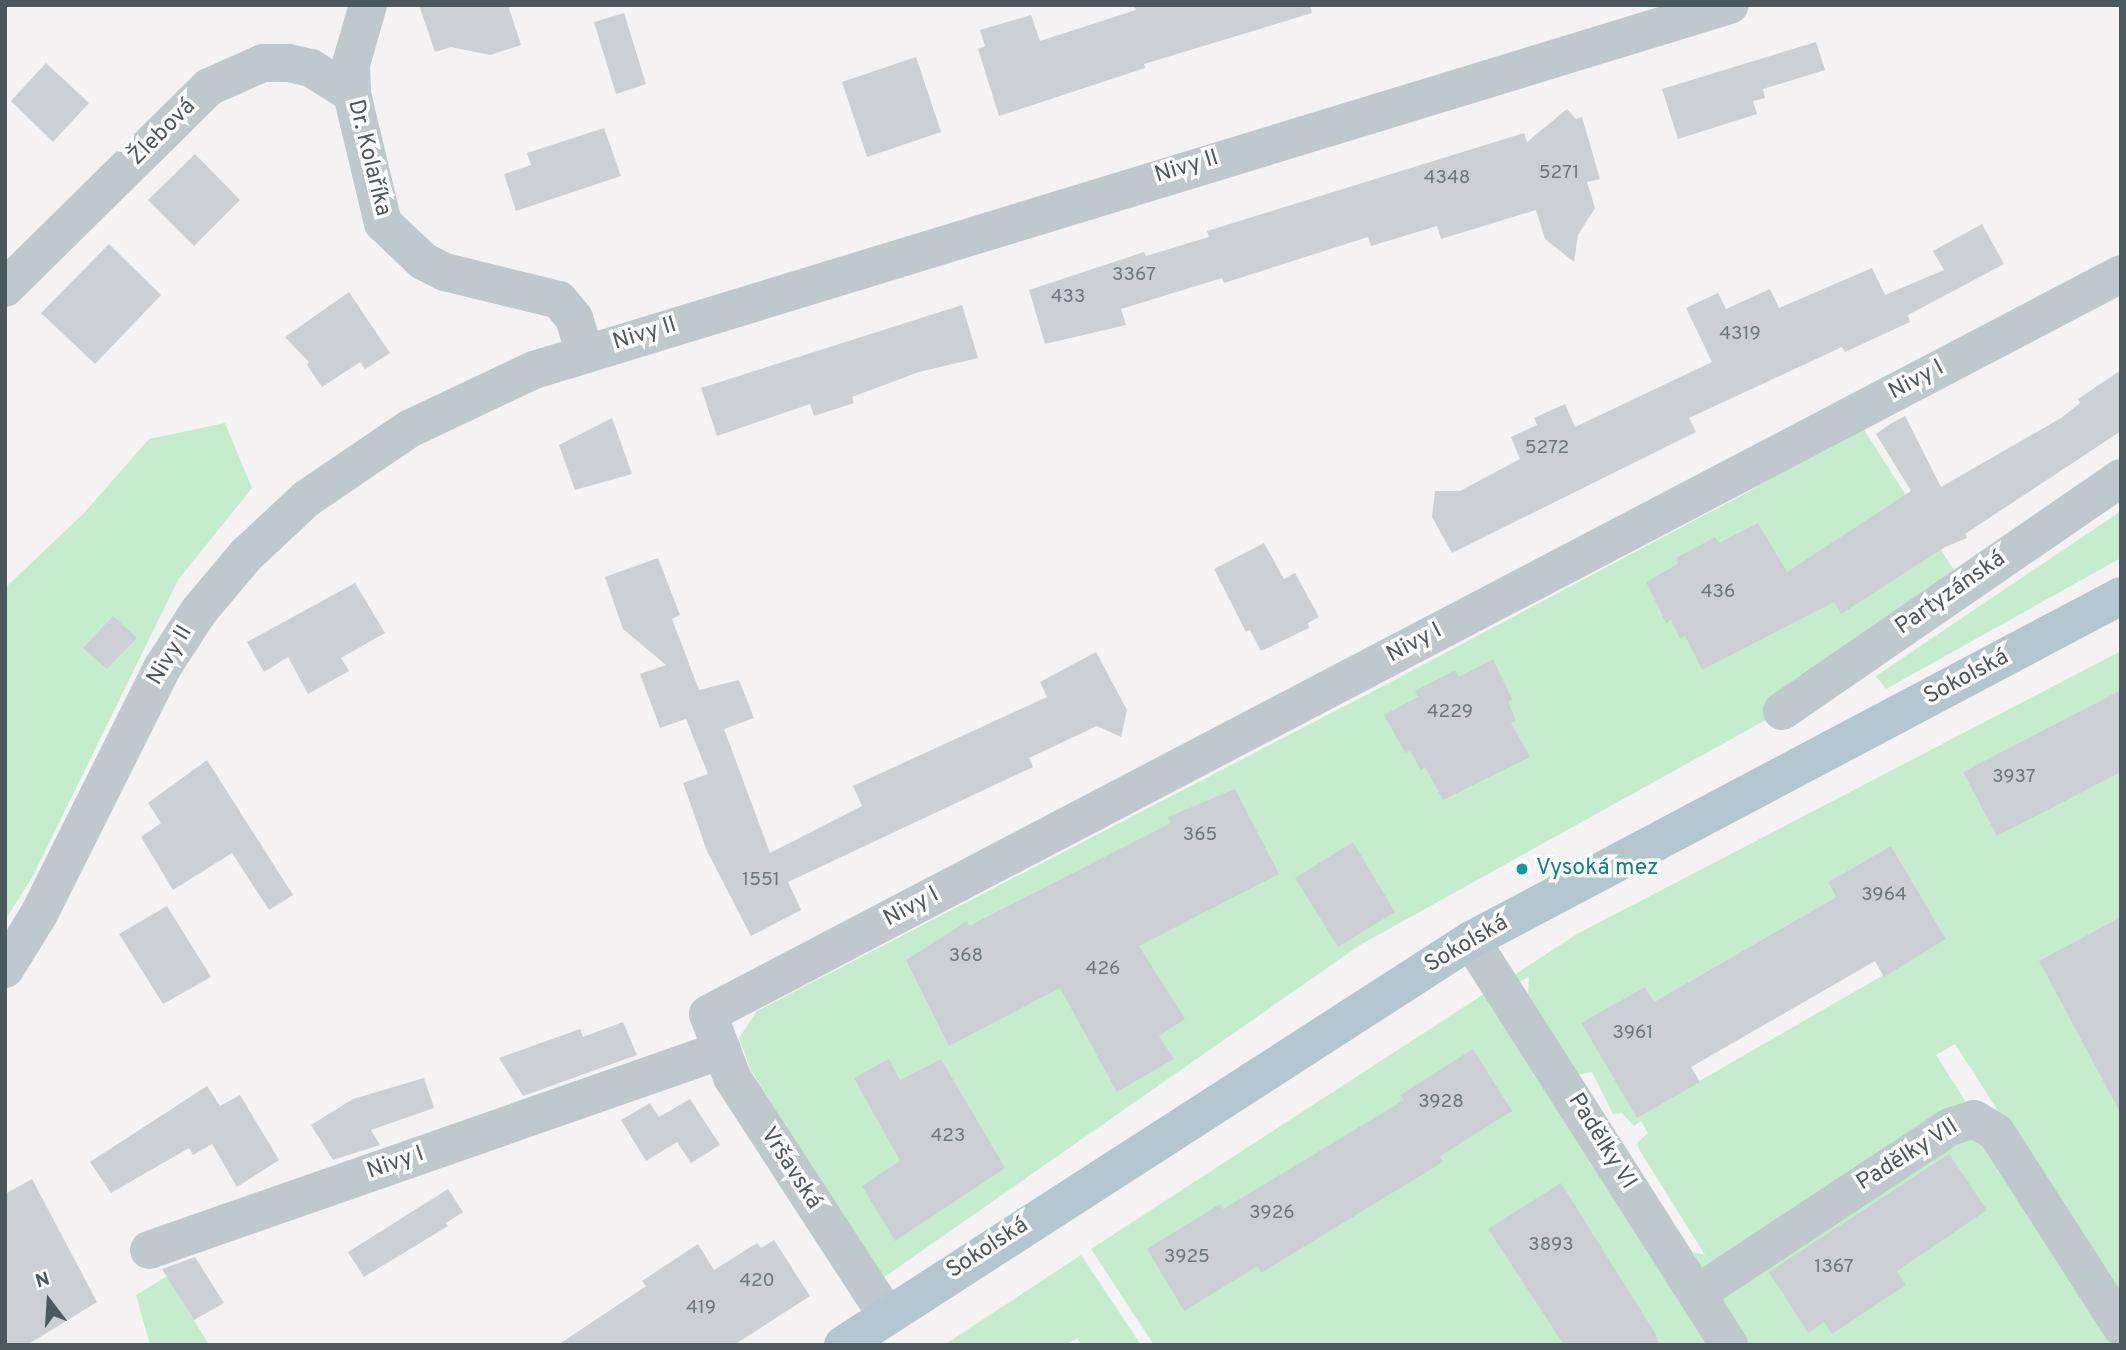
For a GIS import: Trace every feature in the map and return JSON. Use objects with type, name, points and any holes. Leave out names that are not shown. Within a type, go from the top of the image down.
[{"type":"main road","name":"Sokolská","points":[[843,1345],[1471,940],[2121,596]]},
{"type":"street","name":"Dr. Kolaříka","points":[[368,5],[351,64],[352,94],[366,139],[377,212],[391,233],[423,261],[445,272],[559,300],[574,318],[585,354]]},
{"type":"street","name":"Nivy II","points":[[1546,58],[1624,5]]},
{"type":"street","name":"Nivy II","points":[[5,969],[39,914],[162,668],[199,611],[246,555],[306,499],[409,429],[534,370],[1546,58],[1730,5]]},
{"type":"street","name":"Žlebová","points":[[5,288],[209,87],[263,63],[289,63],[311,68],[352,94]]},
{"type":"street","name":"Nivy I","points":[[708,1014],[2121,274]]},
{"type":"street","name":"Partyzánská","points":[[1782,711],[2121,478]]},
{"type":"street","name":"Padělky VI","points":[[1471,940],[1729,1345]]},
{"type":"street","name":"Vršavská","points":[[708,1014],[732,1077],[887,1316]]},
{"type":"street","name":"Nivy I","points":[[149,1250],[722,1050]]},
{"type":"street","name":"Padělky VII","points":[[1698,1293],[1950,1126],[1981,1120],[1996,1132],[2121,1327]]},
{"type":"green space","points":[[225,423],[252,488],[178,580],[33,876],[5,920],[5,588],[84,513],[149,439]]},
{"type":"green space","points":[[1861,425],[1966,589],[1782,711],[1360,945],[880,1280],[751,1070],[739,1038],[757,1011],[1368,694],[1746,493]]},
{"type":"green space","points":[[2121,511],[2121,558],[1886,689],[1876,676]]},
{"type":"green space","points":[[2121,651],[2121,1303],[1955,1044],[1936,1055],[2120,1345],[1737,1345],[1693,1252],[1705,1255],[1640,1151],[1637,1143],[1648,1133],[1641,1121],[1634,1126],[1622,1113],[1613,1114],[1592,1072],[1578,1075],[1528,996],[1529,977],[1512,985],[1508,979],[1577,934]],"holes":[[[1891,846],[1946,939],[1637,1117],[1581,1023],[1645,988],[1654,1002],[1836,897],[1828,882]]]},
{"type":"green space","points":[[1484,994],[1707,1345],[1154,1345],[1091,1249]]},
{"type":"green space","points":[[1081,1255],[1141,1345],[1082,1345],[1077,1338],[1066,1345],[944,1345]]},
{"type":"green space","points":[[167,1276],[209,1345],[150,1345],[136,1295]]},
{"type":"building","points":[[419,5],[508,5],[521,45],[490,55],[451,47],[435,52]]},
{"type":"building","points":[[1134,5],[1310,5],[1312,13],[1144,64],[1145,68],[999,116],[978,49],[985,46],[980,30],[1031,15],[1040,41],[1136,10]]},
{"type":"building","points":[[624,13],[646,84],[616,94],[594,22]]},
{"type":"building","points":[[1816,42],[1825,70],[1763,89],[1765,98],[1753,101],[1757,114],[1678,139],[1662,89]]},
{"type":"building","points":[[916,57],[941,132],[867,157],[842,82]]},
{"type":"building","points":[[46,63],[89,103],[53,142],[11,101]]},
{"type":"building","points":[[1567,109],[1576,119],[1582,117],[1600,179],[1587,182],[1595,208],[1578,235],[1574,262],[1545,239],[1536,210],[1441,239],[1437,226],[1371,246],[1368,237],[1224,283],[1222,278],[1121,309],[1126,325],[1045,344],[1029,290],[1144,252],[1146,256],[1209,237],[1207,231],[1524,133],[1527,142]]},
{"type":"building","points":[[604,128],[621,176],[516,211],[504,174],[531,165],[527,153]]},
{"type":"building","points":[[195,154],[240,200],[194,246],[148,200]]},
{"type":"building","points":[[1982,224],[2004,264],[1908,315],[1910,322],[1845,352],[1842,347],[1689,418],[1696,432],[1452,553],[1432,517],[1435,491],[1460,491],[1520,459],[1511,437],[1537,425],[1534,418],[1565,404],[1575,427],[1712,362],[1686,308],[1718,293],[1726,309],[1770,289],[1779,308],[1872,268],[1885,295],[1944,270],[1933,251]]},
{"type":"building","points":[[109,244],[161,295],[95,364],[41,313]]},
{"type":"building","points":[[349,292],[390,353],[365,369],[360,362],[322,387],[307,365],[309,362],[285,337]]},
{"type":"building","points":[[962,305],[978,358],[919,372],[852,397],[854,403],[814,416],[810,404],[717,436],[701,388]]},
{"type":"building","points":[[2121,370],[2121,431],[1965,534],[1967,538],[1945,547],[1841,614],[1834,602],[1702,670],[1685,636],[1680,639],[1671,620],[1666,623],[1646,582],[1678,564],[1676,558],[1715,537],[1719,543],[1758,523],[1787,572],[1911,491],[1876,434],[1890,424],[1905,416],[1941,487],[2061,418],[2080,403],[2078,399]]},
{"type":"building","points":[[612,418],[632,474],[575,490],[559,445]]},
{"type":"building","points":[[1264,543],[1284,579],[1295,573],[1319,617],[1308,623],[1309,628],[1261,651],[1250,630],[1246,632],[1214,569]]},
{"type":"building","points":[[658,558],[680,615],[672,619],[699,690],[739,680],[754,718],[724,729],[770,853],[862,806],[853,786],[1047,697],[1040,682],[1096,652],[1127,710],[1121,737],[1097,726],[1029,758],[1033,767],[788,882],[801,910],[751,936],[707,851],[683,783],[708,774],[686,719],[660,728],[640,674],[666,665],[623,629],[605,577]]},
{"type":"building","points":[[355,583],[385,633],[341,658],[349,671],[308,694],[288,657],[264,672],[247,642]]},
{"type":"building","points":[[113,616],[137,638],[107,669],[83,648]]},
{"type":"building","points":[[1493,659],[1512,699],[1508,702],[1516,721],[1511,723],[1530,757],[1443,800],[1425,767],[1421,770],[1410,751],[1405,753],[1384,715],[1418,697],[1415,691],[1455,670],[1459,677]]},
{"type":"building","points":[[2121,690],[2121,772],[1997,836],[1963,772]]},
{"type":"building","points":[[207,760],[293,895],[269,910],[232,853],[173,890],[141,837],[161,823],[148,803]]},
{"type":"building","points":[[1235,789],[1279,874],[1139,946],[1185,1019],[1159,1036],[1174,1059],[1117,1092],[1060,988],[949,1046],[906,960],[967,921],[969,926],[1171,823],[1168,817]]},
{"type":"building","points":[[1353,842],[1395,912],[1338,947],[1295,878]]},
{"type":"building","points":[[1891,846],[1946,939],[1884,977],[1875,961],[1691,1067],[1700,1082],[1637,1118],[1581,1023],[1645,987],[1654,1002],[1836,897],[1828,882]]},
{"type":"building","points":[[167,906],[211,977],[163,1004],[119,934]]},
{"type":"building","points":[[2121,917],[2121,1114],[2039,961]]},
{"type":"building","points":[[623,1022],[637,1055],[523,1096],[499,1058],[580,1029],[583,1037]]},
{"type":"building","points":[[1473,1049],[1512,1111],[1440,1156],[1443,1162],[1261,1273],[1258,1266],[1184,1311],[1147,1249],[1220,1204],[1223,1209],[1404,1100],[1400,1095]]},
{"type":"building","points":[[889,1059],[900,1080],[941,1059],[1005,1168],[895,1241],[862,1186],[900,1161],[854,1078]]},
{"type":"building","points":[[424,1078],[434,1108],[371,1130],[380,1145],[333,1160],[311,1125],[353,1099]]},
{"type":"building","points":[[207,1086],[220,1106],[240,1095],[279,1160],[237,1187],[212,1144],[193,1155],[189,1148],[111,1193],[90,1162]]},
{"type":"building","points":[[690,1099],[720,1145],[691,1163],[677,1142],[646,1161],[621,1120],[650,1103],[659,1117]]},
{"type":"building","points":[[1949,1154],[1987,1210],[1897,1271],[1906,1285],[1832,1334],[1824,1322],[1808,1333],[1769,1272]]},
{"type":"building","points":[[32,1179],[97,1302],[27,1345],[5,1345],[5,1194]]},
{"type":"building","points":[[1561,1183],[1655,1333],[1659,1345],[1564,1345],[1488,1229]]},
{"type":"building","points":[[448,1189],[463,1212],[446,1223],[448,1226],[364,1277],[348,1252]]},
{"type":"building","points":[[774,1240],[810,1296],[734,1345],[558,1345],[646,1286],[642,1281],[698,1244],[714,1270],[757,1243],[761,1248]]},
{"type":"building","points":[[195,1257],[224,1303],[194,1320],[162,1269]]},
{"type":"place","name":"Vysoká mez","points":[[1522,869]]}]
